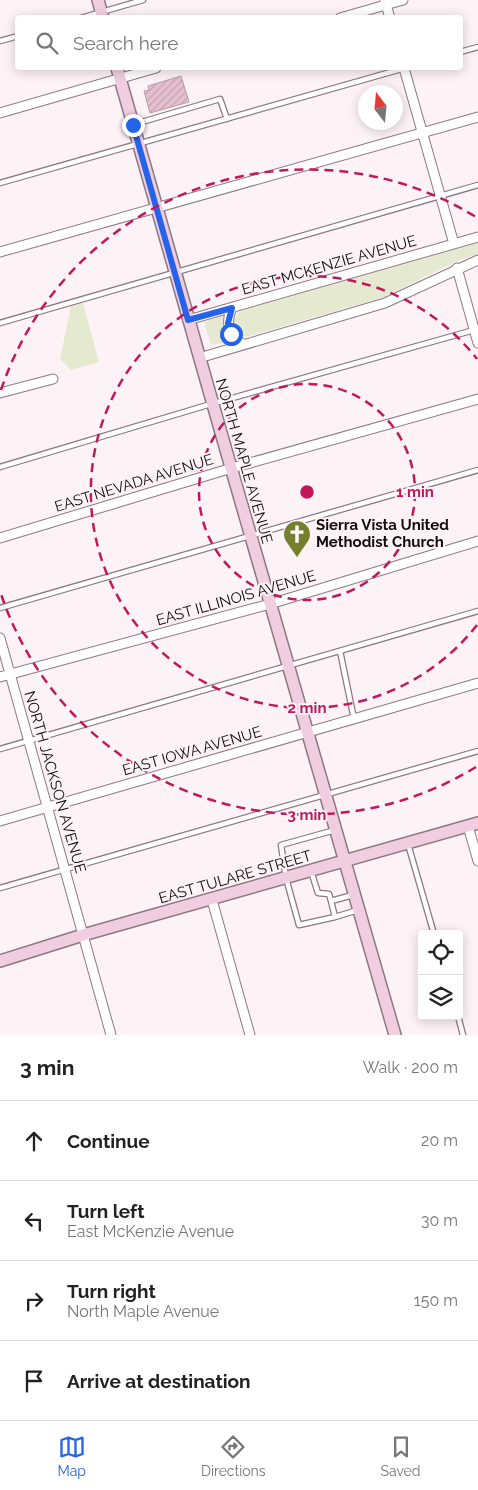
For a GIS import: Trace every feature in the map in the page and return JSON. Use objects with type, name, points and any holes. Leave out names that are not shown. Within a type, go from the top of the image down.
[{"type":"main road","points":[[98,0],[102,15]]},
{"type":"main road","name":"NORTH MAPLE AVENUE","points":[[119,72],[198,358],[309,732],[394,1035]]},
{"type":"main road","name":"EAST TULARE STREET","points":[[0,961],[83,935],[212,900],[473,824]]},
{"type":"street","points":[[349,15],[385,3],[403,0]]},
{"type":"street","points":[[385,3],[389,15]]},
{"type":"street","points":[[0,113],[119,72],[138,70]]},
{"type":"street","points":[[406,70],[454,244]]},
{"type":"street","points":[[0,252],[478,117]]},
{"type":"street","name":"EAST MCKENZIE AVENUE","points":[[188,320],[478,237]]},
{"type":"street","points":[[198,358],[384,303],[478,260]]},
{"type":"street","points":[[457,268],[476,329],[478,343]]},
{"type":"street","points":[[232,308],[228,323],[231,334],[243,344]]},
{"type":"street","points":[[0,394],[53,379]]},
{"type":"street","name":"EAST NEVADA AVENUE","points":[[0,538],[232,468],[478,399]]},
{"type":"street","name":"EAST ILLINOIS AVENUE","points":[[0,677],[270,604],[478,541]]},
{"type":"street","name":"NORTH JACKSON AVENUE","points":[[0,638],[111,1035]]},
{"type":"street","name":"EAST IOWA AVENUE","points":[[0,821],[478,683]]},
{"type":"street","points":[[473,824],[478,861]]},
{"type":"street","points":[[212,900],[250,1035]]},
{"type":"lane","points":[[102,15],[143,0]]},
{"type":"lane","points":[[0,41],[15,37]]},
{"type":"lane","points":[[463,51],[478,47]]},
{"type":"lane","points":[[0,183],[138,142],[227,119],[398,70]]},
{"type":"lane","points":[[133,125],[220,99],[227,119]]},
{"type":"lane","points":[[0,323],[478,185]]},
{"type":"lane","points":[[0,467],[476,329]]},
{"type":"lane","points":[[0,608],[478,470]]},
{"type":"lane","points":[[0,749],[478,611]]},
{"type":"lane","points":[[340,651],[354,719]]},
{"type":"lane","points":[[0,888],[478,751]]},
{"type":"lane","points":[[336,830],[281,845],[286,878],[299,924],[359,910]]},
{"type":"lane","points":[[407,843],[433,930]]},
{"type":"lane","points":[[311,871],[318,894],[329,894],[335,917]]},
{"type":"lane","points":[[331,901],[354,894]]},
{"type":"lane","points":[[459,1020],[463,1035]]},
{"type":"green space","points":[[478,243],[478,254],[457,261],[384,297],[246,337],[238,334],[236,330],[233,321],[240,311]]},
{"type":"green space","points":[[83,303],[99,362],[71,370],[60,359],[71,306]]},
{"type":"green space","points":[[222,316],[225,335],[229,342],[211,345],[204,322]]},
{"type":"building","points":[[181,76],[189,102],[150,113],[144,91],[149,90],[148,86]]},
{"type":"place","name":"Sierra Vista United Methodist Church","points":[[297,558]]},
{"type":"route","points":[[133,125],[188,320],[232,308],[228,323],[231,334]]}]
